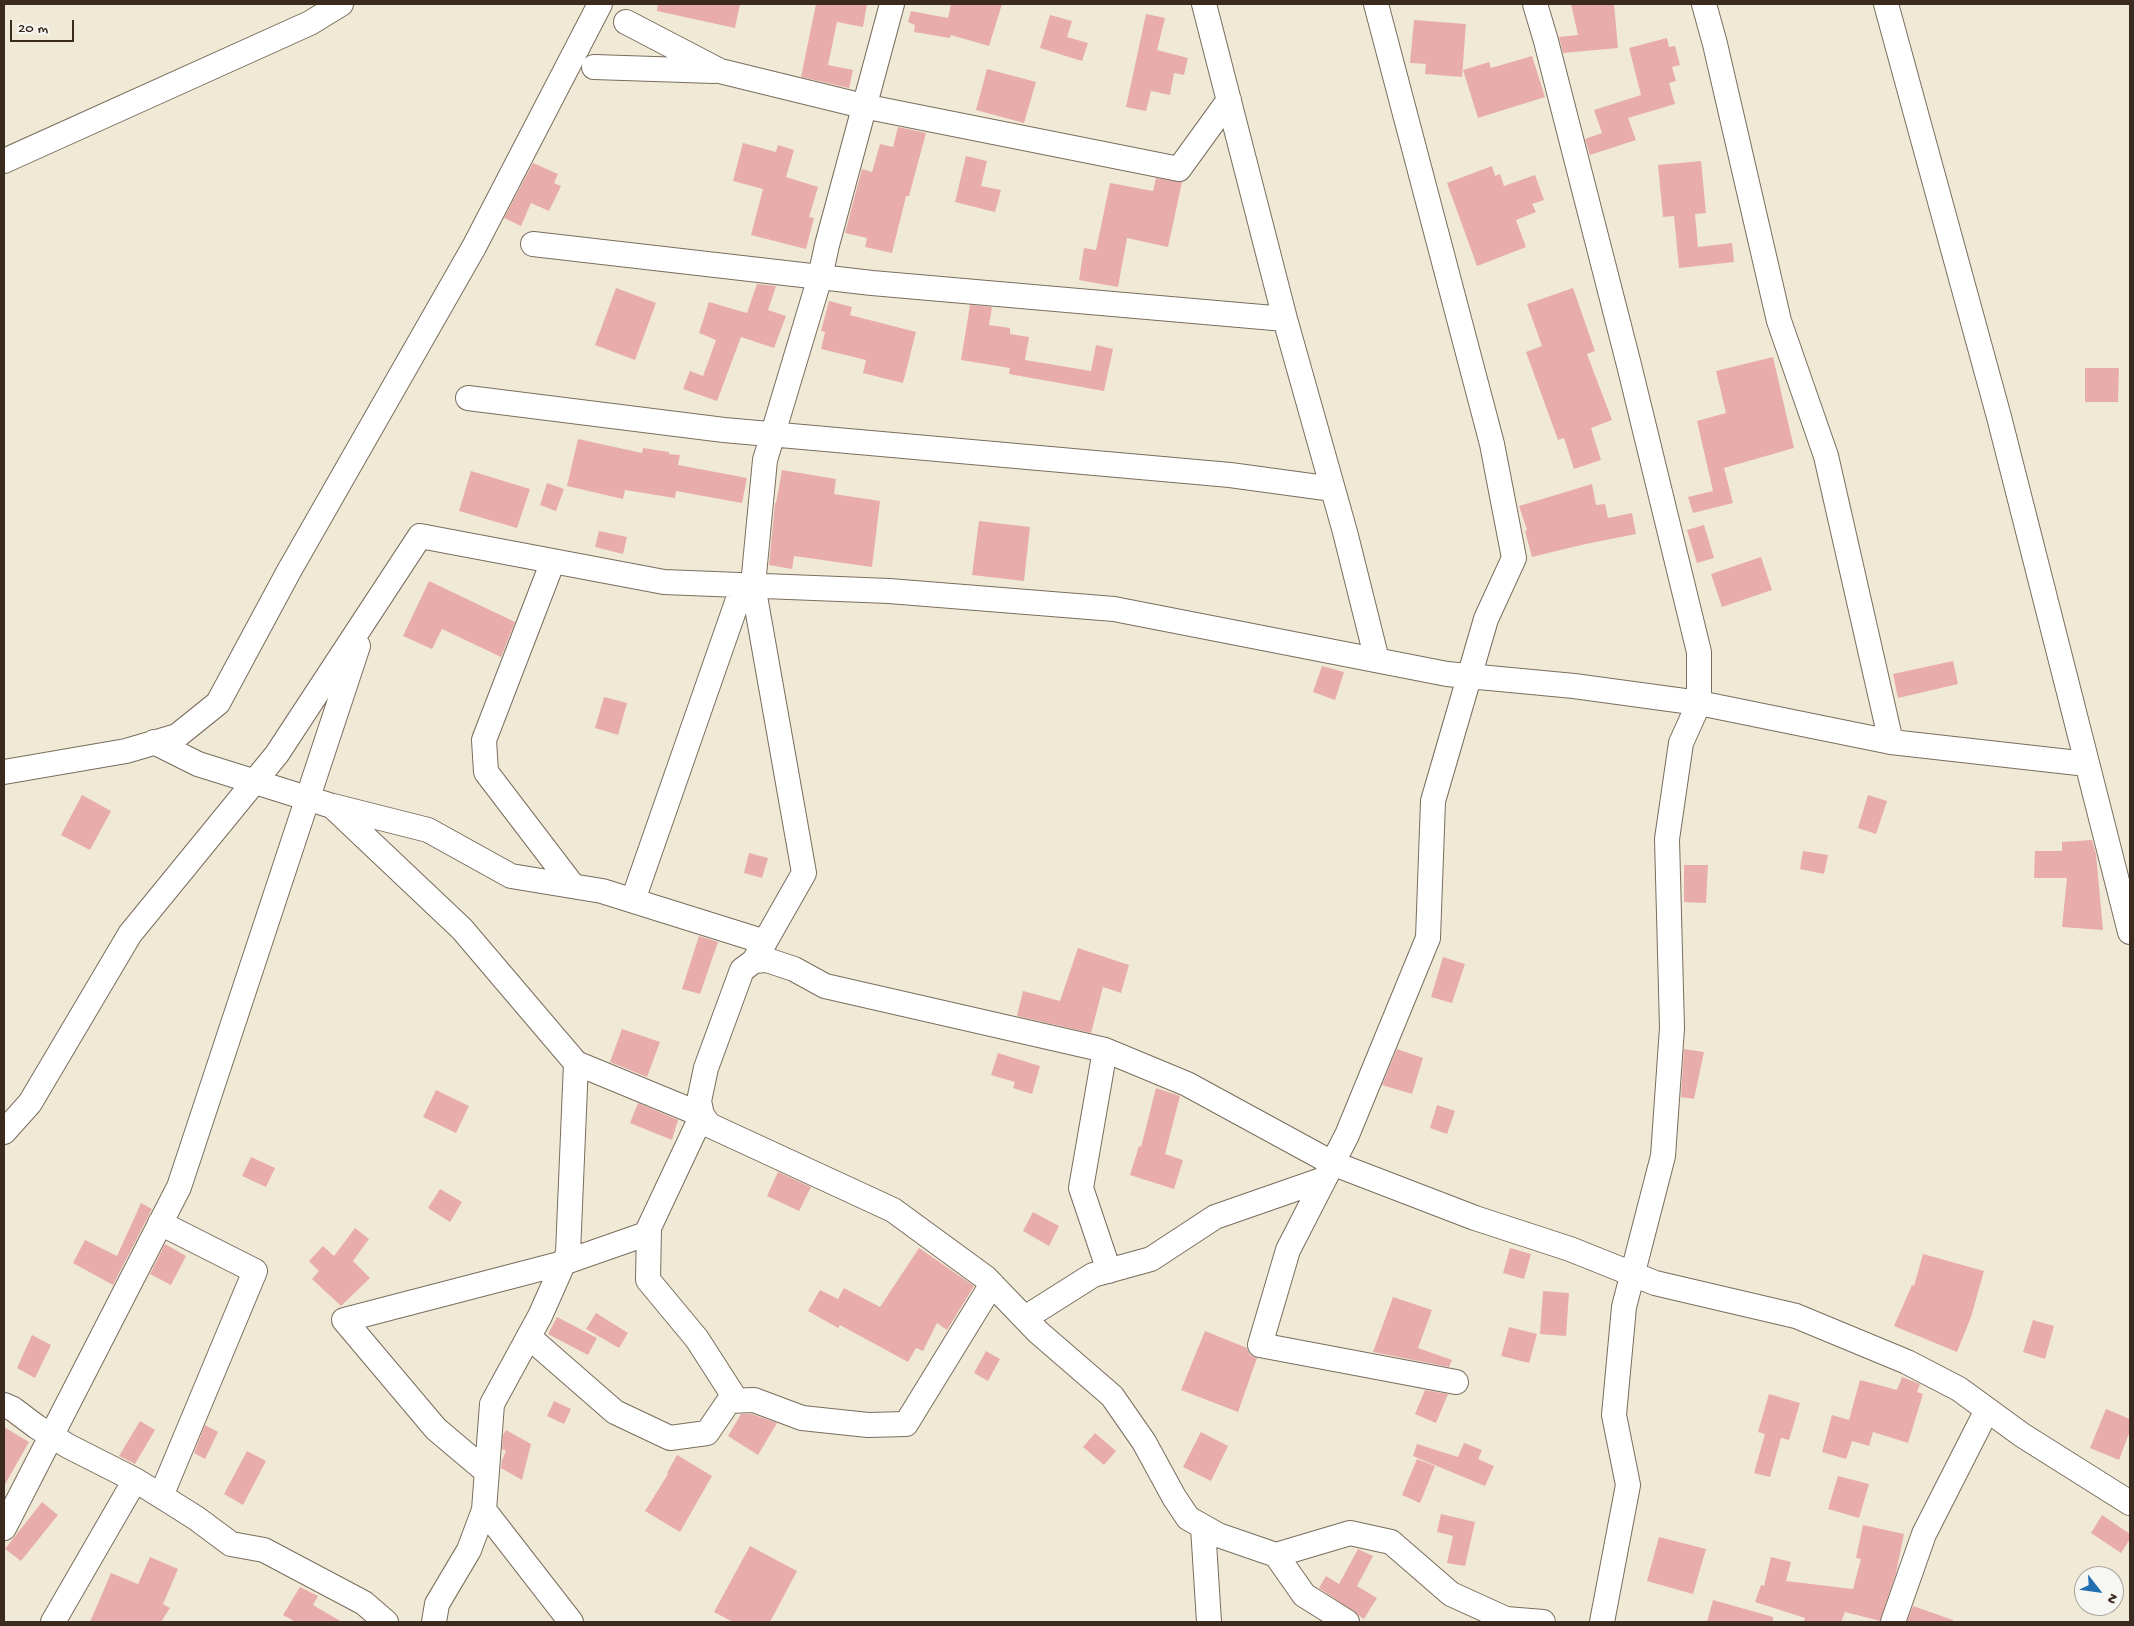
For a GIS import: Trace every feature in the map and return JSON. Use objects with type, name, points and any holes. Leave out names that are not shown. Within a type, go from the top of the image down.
[{"type":"street","points":[[4,161],[310,24],[341,4]]},
{"type":"street","points":[[4,772],[126,751],[177,736],[218,703],[294,563],[474,247],[600,4]]},
{"type":"street","points":[[633,900],[748,585],[765,460],[820,277],[892,4]]},
{"type":"street","points":[[1204,4],[1285,319],[1333,489],[1377,660]]},
{"type":"street","points":[[1376,4],[1492,444],[1514,558],[1486,619],[1433,801],[1428,938],[1347,1135],[1288,1250],[1260,1345],[1456,1382]]},
{"type":"street","points":[[1535,4],[1627,355],[1699,652],[1699,703],[1681,743],[1667,839],[1672,1028],[1663,1156],[1624,1307],[1614,1415],[1628,1485],[1602,1622]]},
{"type":"street","points":[[1704,4],[1779,321],[1826,456],[1891,742]]},
{"type":"street","points":[[1886,4],[1999,417],[2130,932]]},
{"type":"street","points":[[626,22],[720,71]]},
{"type":"street","points":[[594,67],[720,71],[864,106],[1179,169],[1229,100]]},
{"type":"street","points":[[533,244],[820,277],[1285,319]]},
{"type":"street","points":[[468,398],[773,435],[1230,475],[1333,489]]},
{"type":"street","points":[[4,1132],[30,1103],[130,934],[276,754],[420,536],[664,582],[889,591],[1114,609],[1446,674],[1574,686],[1699,703],[1891,742],[2088,764]]},
{"type":"street","points":[[552,561],[484,740],[486,772],[573,886]]},
{"type":"street","points":[[748,585],[804,873],[759,951],[742,970],[706,1068],[698,1101],[702,1115],[709,1125],[723,1132],[893,1210],[986,1278],[1038,1332],[1112,1396],[1144,1442],[1174,1497],[1188,1518],[1218,1535],[1276,1556],[1304,1595],[1347,1622]]},
{"type":"street","points":[[4,1528],[179,1187],[368,616]]},
{"type":"street","points":[[154,742],[198,764],[254,782],[332,806],[428,830],[512,876],[602,890],[633,900],[759,951],[767,960],[794,969],[825,986],[1105,1050],[1187,1084],[1328,1171],[1570,1250],[1656,1283],[1796,1316],[1907,1362],[1959,1389],[2030,1440],[2130,1503]]},
{"type":"street","points":[[332,806],[462,929],[576,1062],[702,1115]]},
{"type":"street","points":[[1105,1050],[1081,1188],[1108,1270]]},
{"type":"street","points":[[434,1622],[437,1604],[469,1550],[484,1510],[492,1404],[529,1338],[568,1253],[576,1062]]},
{"type":"street","points":[[487,1472],[436,1429],[344,1320],[563,1263],[646,1234],[702,1115]]},
{"type":"street","points":[[1025,1318],[1093,1275],[1151,1259],[1215,1217],[1328,1171]]},
{"type":"street","points":[[160,1223],[255,1271],[161,1496]]},
{"type":"street","points":[[529,1338],[615,1412],[670,1438],[707,1433],[733,1395],[697,1339],[648,1280],[648,1229]]},
{"type":"street","points":[[730,1401],[754,1400],[802,1418],[868,1425],[906,1424],[992,1284]]},
{"type":"street","points":[[4,1405],[13,1409],[51,1436],[135,1480],[196,1518],[231,1544],[264,1550],[364,1603],[386,1622]]},
{"type":"street","points":[[1893,1622],[1924,1534],[1987,1410]]},
{"type":"street","points":[[53,1622],[135,1480]]},
{"type":"street","points":[[484,1510],[571,1622]]},
{"type":"street","points":[[1203,1527],[1209,1622]]},
{"type":"street","points":[[1276,1556],[1350,1533],[1391,1542],[1451,1594],[1506,1619],[1543,1622]]},
{"type":"building","points":[[658,4],[740,4],[735,28],[657,11]]},
{"type":"building","points":[[816,4],[867,4],[863,27],[837,22],[828,65],[853,70],[849,88],[801,77]]},
{"type":"building","points":[[951,4],[1002,4],[989,46],[951,35],[950,38],[914,32],[915,25],[908,22],[911,11],[948,18]]},
{"type":"building","points":[[1571,4],[1614,4],[1618,48],[1563,53],[1559,37],[1578,35]]},
{"type":"building","points":[[1146,14],[1165,18],[1157,50],[1188,58],[1184,75],[1174,73],[1170,95],[1151,91],[1146,111],[1126,107]]},
{"type":"building","points":[[1050,15],[1072,21],[1067,37],[1088,43],[1082,61],[1040,48]]},
{"type":"building","points":[[1414,20],[1466,24],[1462,77],[1425,74],[1426,64],[1410,63]]},
{"type":"building","points":[[1667,38],[1669,47],[1675,46],[1680,65],[1672,67],[1676,81],[1669,83],[1675,104],[1628,118],[1636,140],[1590,155],[1585,139],[1602,133],[1594,110],[1641,95],[1629,48]]},
{"type":"building","points":[[1532,56],[1545,97],[1478,118],[1463,70],[1489,62],[1491,68]]},
{"type":"building","points":[[987,69],[1036,82],[1024,123],[976,110]]},
{"type":"building","points":[[898,127],[926,133],[909,196],[906,196],[892,253],[865,247],[867,238],[845,233],[862,169],[872,172],[880,144],[893,147]]},
{"type":"building","points":[[743,143],[776,152],[778,145],[794,150],[786,177],[818,187],[809,217],[814,218],[806,249],[751,235],[763,189],[733,181]]},
{"type":"building","points":[[966,156],[987,161],[981,186],[1001,190],[995,212],[955,202]]},
{"type":"building","points":[[1701,161],[1706,213],[1695,214],[1698,247],[1732,243],[1734,262],[1679,268],[1674,216],[1663,217],[1658,165]]},
{"type":"building","points":[[533,163],[558,174],[554,183],[561,186],[549,211],[531,203],[521,226],[504,218]]},
{"type":"building","points":[[1492,166],[1495,176],[1500,174],[1504,186],[1535,175],[1544,200],[1532,204],[1536,212],[1516,220],[1526,247],[1477,266],[1447,183]]},
{"type":"building","points":[[1156,178],[1182,182],[1168,247],[1127,238],[1118,287],[1079,280],[1084,248],[1096,250],[1110,183],[1153,191]]},
{"type":"building","points":[[757,284],[776,286],[768,310],[786,316],[774,348],[741,337],[717,401],[683,389],[690,371],[703,376],[716,340],[699,333],[709,302],[747,313]]},
{"type":"building","points":[[616,288],[656,303],[635,360],[595,345]]},
{"type":"building","points":[[1573,288],[1595,351],[1587,354],[1612,420],[1591,428],[1601,460],[1574,469],[1564,438],[1558,440],[1526,352],[1542,346],[1527,304]]},
{"type":"building","points":[[829,301],[852,307],[850,315],[916,332],[903,383],[863,373],[866,360],[821,349],[825,332],[821,331]]},
{"type":"building","points":[[970,305],[992,307],[989,325],[1010,328],[1010,334],[1029,337],[1025,360],[1091,371],[1096,345],[1113,349],[1104,391],[1009,374],[1010,368],[961,360]]},
{"type":"building","points":[[1773,357],[1794,448],[1724,468],[1733,503],[1693,513],[1688,497],[1713,491],[1697,421],[1726,413],[1716,371]]},
{"type":"building","points":[[2085,368],[2119,368],[2118,402],[2085,402]]},
{"type":"building","points":[[578,439],[642,453],[643,448],[669,452],[669,454],[680,455],[678,465],[747,478],[742,503],[676,491],[675,498],[625,490],[623,499],[567,486]]},
{"type":"building","points":[[782,470],[836,479],[834,494],[880,501],[872,567],[794,556],[792,569],[769,565],[775,503]]},
{"type":"building","points":[[471,471],[530,489],[517,528],[459,511]]},
{"type":"building","points":[[547,483],[564,489],[556,511],[540,505]]},
{"type":"building","points":[[1592,484],[1596,505],[1605,504],[1608,518],[1632,513],[1636,534],[1532,557],[1525,531],[1527,530],[1519,506]]},
{"type":"building","points":[[979,521],[1030,527],[1024,581],[972,575]]},
{"type":"building","points":[[1704,525],[1714,558],[1697,563],[1687,530]]},
{"type":"building","points":[[599,531],[627,537],[623,554],[595,547]]},
{"type":"building","points":[[1761,557],[1772,590],[1722,607],[1711,574]]},
{"type":"building","points":[[429,581],[515,622],[501,657],[442,629],[432,649],[403,636]]},
{"type":"building","points":[[1953,661],[1958,684],[1898,698],[1893,674]]},
{"type":"building","points":[[1322,666],[1344,672],[1335,700],[1313,692]]},
{"type":"building","points":[[604,697],[627,703],[618,735],[595,728]]},
{"type":"building","points":[[82,795],[111,811],[90,850],[61,835]]},
{"type":"building","points":[[1868,795],[1887,801],[1876,834],[1858,828]]},
{"type":"building","points":[[2092,840],[2096,854],[2103,930],[2062,927],[2067,878],[2034,878],[2035,851],[2062,851],[2062,842]]},
{"type":"building","points":[[1803,851],[1828,855],[1824,874],[1800,869]]},
{"type":"building","points":[[749,853],[768,858],[762,878],[744,873]]},
{"type":"building","points":[[1684,865],[1708,865],[1706,903],[1684,902]]},
{"type":"building","points":[[699,936],[718,942],[700,994],[682,989]]},
{"type":"building","points":[[1078,948],[1129,965],[1121,993],[1103,987],[1091,1033],[1017,1016],[1023,991],[1060,1001]]},
{"type":"building","points":[[1443,957],[1465,964],[1452,1003],[1431,997]]},
{"type":"building","points":[[622,1029],[660,1042],[647,1077],[610,1062]]},
{"type":"building","points":[[1397,1049],[1423,1058],[1412,1094],[1382,1085]]},
{"type":"building","points":[[1684,1049],[1704,1052],[1694,1099],[1681,1097]]},
{"type":"building","points":[[998,1053],[1040,1066],[1032,1094],[1013,1088],[1015,1082],[991,1075]]},
{"type":"building","points":[[1156,1088],[1180,1096],[1165,1154],[1183,1160],[1174,1189],[1130,1175],[1139,1146],[1141,1147]]},
{"type":"building","points":[[436,1090],[469,1106],[456,1133],[423,1117]]},
{"type":"building","points":[[638,1103],[678,1120],[672,1140],[630,1123]]},
{"type":"building","points":[[1437,1105],[1455,1111],[1447,1134],[1430,1128]]},
{"type":"building","points":[[251,1157],[275,1168],[266,1187],[242,1176]]},
{"type":"building","points":[[778,1172],[811,1187],[799,1211],[767,1196]]},
{"type":"building","points":[[440,1189],[462,1202],[450,1222],[428,1208]]},
{"type":"building","points":[[141,1203],[152,1209],[113,1285],[73,1263],[85,1240],[117,1256]]},
{"type":"building","points":[[1033,1212],[1059,1226],[1049,1246],[1023,1231]]},
{"type":"building","points":[[355,1228],[369,1239],[353,1261],[370,1278],[341,1306],[312,1279],[319,1271],[309,1261],[323,1246],[334,1256]]},
{"type":"building","points":[[165,1244],[186,1256],[171,1285],[150,1274]]},
{"type":"building","points":[[919,1248],[974,1286],[947,1330],[937,1323],[923,1351],[916,1348],[908,1362],[840,1325],[838,1328],[808,1311],[820,1290],[838,1299],[844,1288],[880,1307]]},
{"type":"building","points":[[1510,1248],[1531,1254],[1524,1279],[1503,1273]]},
{"type":"building","points":[[1923,1254],[1984,1271],[1971,1317],[1957,1352],[1894,1326],[1912,1285],[1914,1286]]},
{"type":"building","points":[[1543,1291],[1569,1293],[1566,1336],[1540,1334]]},
{"type":"building","points":[[1393,1297],[1432,1310],[1418,1348],[1452,1360],[1449,1367],[1373,1352]]},
{"type":"building","points":[[596,1313],[628,1333],[619,1348],[586,1329]]},
{"type":"building","points":[[557,1317],[597,1338],[588,1355],[548,1334]]},
{"type":"building","points":[[2033,1320],[2054,1326],[2045,1359],[2023,1352]]},
{"type":"building","points":[[1509,1327],[1537,1334],[1529,1363],[1501,1356]]},
{"type":"building","points":[[1205,1331],[1247,1348],[1250,1355],[1257,1358],[1238,1412],[1181,1390]]},
{"type":"building","points":[[32,1335],[51,1345],[35,1378],[17,1368]]},
{"type":"building","points":[[986,1351],[1000,1359],[988,1381],[974,1373]]},
{"type":"building","points":[[1902,1377],[1920,1384],[1917,1392],[1923,1394],[1908,1443],[1873,1432],[1869,1446],[1852,1441],[1846,1459],[1822,1452],[1832,1415],[1849,1420],[1860,1380],[1897,1390]]},
{"type":"building","points":[[1425,1390],[1448,1394],[1436,1423],[1415,1414]]},
{"type":"building","points":[[1769,1394],[1800,1403],[1789,1440],[1781,1438],[1770,1477],[1754,1473],[1765,1434],[1758,1432]]},
{"type":"building","points":[[554,1401],[571,1409],[564,1424],[547,1416]]},
{"type":"building","points":[[2106,1409],[2130,1419],[2130,1431],[2119,1460],[2090,1448]]},
{"type":"building","points":[[741,1414],[752,1414],[777,1423],[758,1455],[728,1436]]},
{"type":"building","points":[[140,1421],[155,1430],[135,1464],[119,1456]]},
{"type":"building","points":[[205,1425],[218,1432],[205,1459],[194,1453]]},
{"type":"building","points":[[4,1427],[29,1442],[4,1486]]},
{"type":"building","points":[[506,1430],[531,1444],[522,1480],[501,1468],[506,1451],[502,1449],[503,1435]]},
{"type":"building","points":[[1201,1432],[1228,1446],[1211,1481],[1183,1467]]},
{"type":"building","points":[[1095,1433],[1116,1451],[1104,1465],[1083,1447]]},
{"type":"building","points":[[1464,1443],[1482,1450],[1478,1459],[1494,1466],[1485,1486],[1413,1456],[1417,1444],[1458,1457]]},
{"type":"building","points":[[247,1451],[266,1461],[243,1505],[224,1494]]},
{"type":"building","points":[[677,1455],[712,1476],[680,1532],[645,1511],[668,1474]]},
{"type":"building","points":[[1417,1459],[1435,1466],[1420,1503],[1402,1495]]},
{"type":"building","points":[[1838,1476],[1869,1484],[1859,1518],[1828,1509]]},
{"type":"building","points":[[42,1502],[58,1515],[21,1561],[5,1549]]},
{"type":"building","points":[[1441,1514],[1475,1522],[1465,1566],[1447,1563],[1453,1536],[1437,1532]]},
{"type":"building","points":[[2102,1515],[2130,1534],[2130,1539],[2121,1553],[2091,1533]]},
{"type":"building","points":[[1863,1525],[1904,1534],[1896,1573],[1880,1621],[1845,1612],[1841,1622],[1804,1622],[1805,1618],[1755,1602],[1761,1585],[1764,1586],[1771,1557],[1791,1562],[1786,1581],[1853,1589],[1861,1559],[1856,1558]]},
{"type":"building","points":[[1659,1537],[1706,1549],[1693,1594],[1647,1581]]},
{"type":"building","points":[[750,1546],[797,1571],[770,1622],[733,1622],[714,1612]]},
{"type":"building","points":[[1358,1549],[1373,1556],[1357,1586],[1377,1598],[1364,1619],[1319,1588],[1326,1576],[1339,1584]]},
{"type":"building","points":[[150,1557],[178,1569],[163,1604],[170,1608],[161,1622],[90,1622],[111,1573],[138,1584]]},
{"type":"building","points":[[300,1587],[318,1596],[313,1605],[342,1622],[296,1622],[283,1615]]},
{"type":"building","points":[[1713,1600],[1773,1617],[1773,1622],[1707,1622]]},
{"type":"building","points":[[1913,1606],[1953,1620],[1953,1622],[1907,1622]]}]
